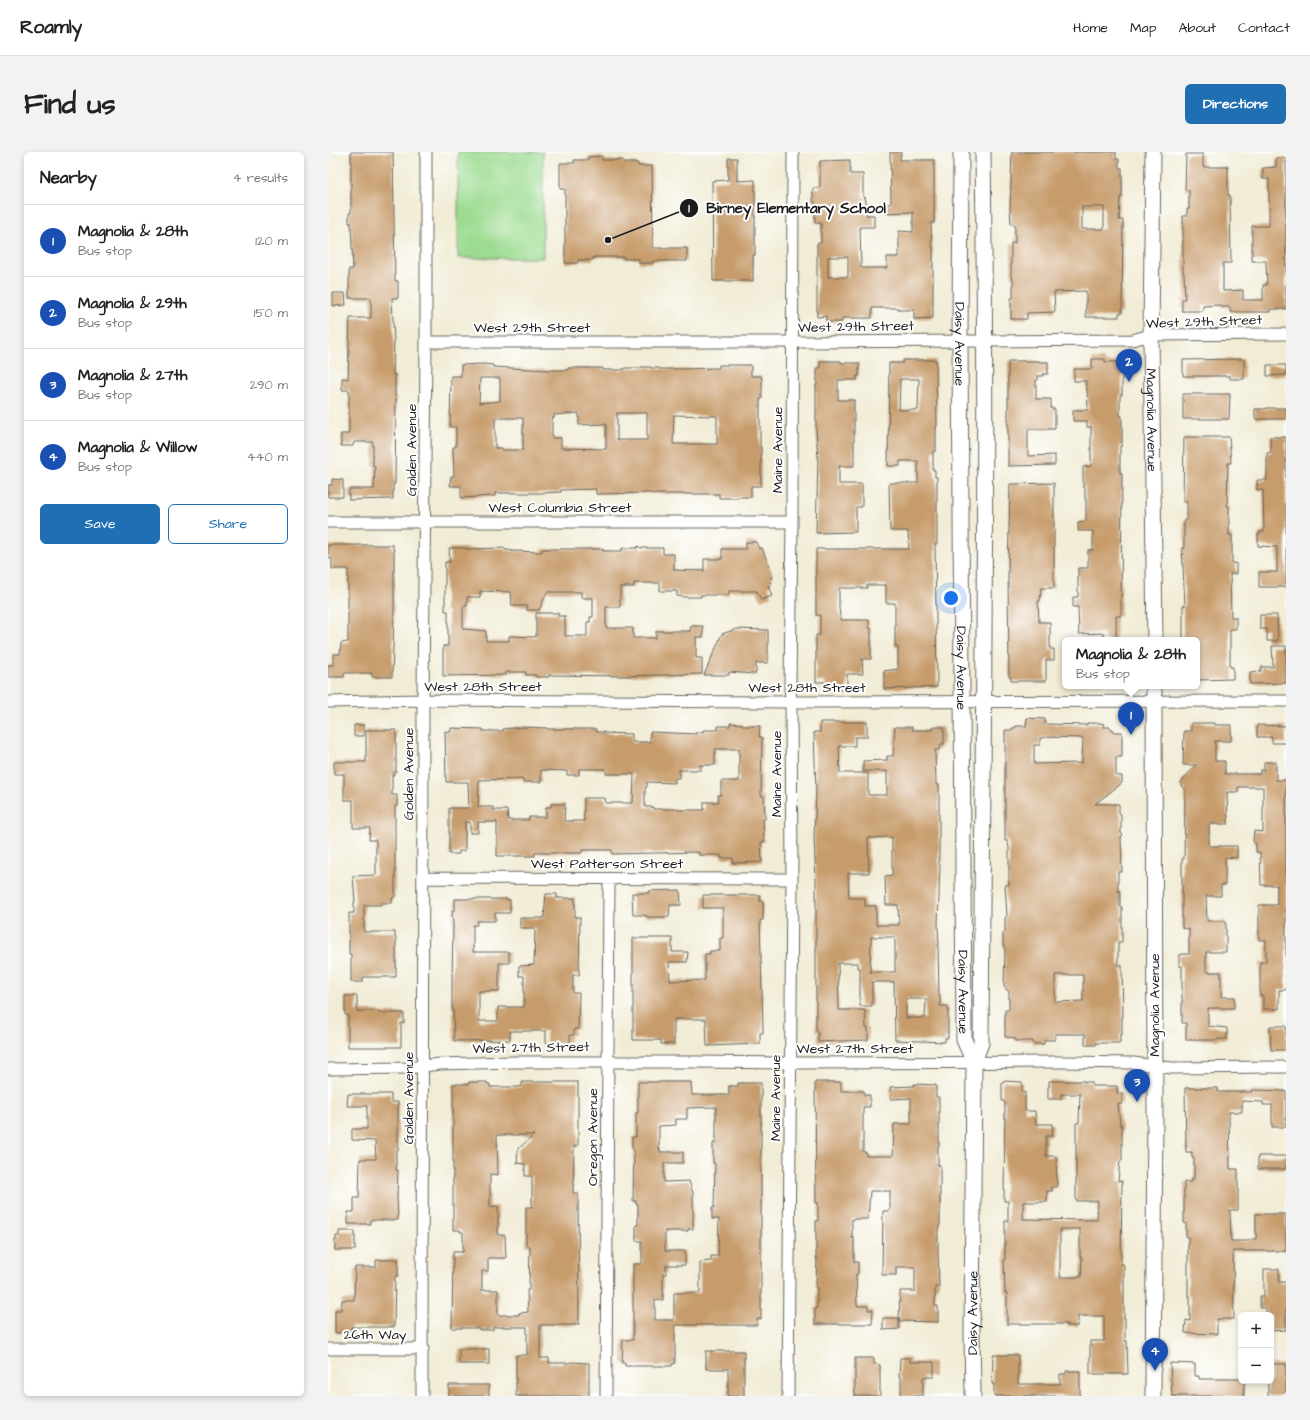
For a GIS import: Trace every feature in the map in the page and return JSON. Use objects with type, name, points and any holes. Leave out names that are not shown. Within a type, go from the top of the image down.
[{"type":"street","name":"Golden Avenue","points":[[422,1396],[423,700],[426,152]]},
{"type":"street","name":"Maine Avenue","points":[[788,1396],[792,879],[790,685],[793,152]]},
{"type":"street","name":"Daisy Avenue","points":[[961,152],[961,701],[964,1040],[974,1062]]},
{"type":"street","name":"Daisy Avenue","points":[[973,1396],[974,1062],[981,1042],[984,702],[986,340],[983,152]]},
{"type":"street","name":"Magnolia Avenue","points":[[1153,152],[1151,335],[1155,637]]},
{"type":"street","name":"West 29th Street","points":[[426,342],[1132,340],[1151,335],[1286,334]]},
{"type":"street","name":"West Columbia Street","points":[[328,522],[792,522]]},
{"type":"street","name":"Magnolia Avenue","points":[[1152,1396],[1154,693]]},
{"type":"street","name":"West 28th Street","points":[[328,702],[423,700],[984,702],[1154,693],[1286,701]]},
{"type":"street","name":"West Patterson Street","points":[[423,878],[792,879]]},
{"type":"street","name":"Oregon Avenue","points":[[606,1396],[609,879]]},
{"type":"street","name":"West 27th Street","points":[[328,1069],[407,1068],[440,1064],[515,1062],[1132,1063],[1172,1068],[1286,1067]]},
{"type":"street","name":"26th Way","points":[[328,1349],[423,1349]]},
{"type":"green space","points":[[458,152],[543,152],[543,258],[458,258]]},
{"type":"building","points":[[351,152],[393,152],[395,281],[398,281],[398,298],[392,298],[394,342],[393,375],[395,375],[396,397],[395,484],[393,484],[393,499],[349,500],[349,489],[374,489],[375,466],[373,466],[373,442],[354,442],[353,446],[341,446],[341,434],[349,434],[349,390],[342,390],[342,378],[348,379],[350,318],[371,318],[371,298],[349,298],[349,269],[353,269],[351,223],[349,223],[349,213],[351,213]]},
{"type":"building","points":[[890,152],[901,152],[900,160],[934,160],[934,223],[931,223],[933,246],[933,318],[914,319],[914,310],[899,310],[899,308],[872,308],[872,318],[842,318],[842,322],[826,322],[826,316],[817,317],[817,243],[821,243],[821,223],[815,223],[813,188],[820,188],[820,161],[850,160],[850,174],[863,174],[863,197],[865,197],[866,202],[866,215],[874,215],[874,227],[860,227],[861,268],[887,268],[887,257],[899,257],[899,231],[913,232],[913,212],[884,213],[884,204],[890,204]],"holes":[[[828,257],[848,257],[848,277],[828,277]]]},
{"type":"building","points":[[1012,152],[1116,152],[1116,159],[1119,159],[1119,168],[1122,168],[1122,197],[1120,197],[1119,220],[1123,220],[1122,313],[1119,313],[1119,317],[1086,317],[1086,291],[1054,292],[1055,312],[1027,313],[1027,319],[1011,319],[1013,278],[1011,278],[1011,243],[1015,243],[1015,224],[1011,224]],"holes":[[[1082,207],[1104,207],[1104,229],[1082,229]]]},
{"type":"building","points":[[1186,154],[1203,154],[1203,167],[1228,167],[1231,263],[1223,263],[1223,291],[1243,290],[1243,300],[1263,300],[1263,285],[1267,285],[1266,261],[1252,261],[1252,226],[1269,226],[1269,179],[1263,179],[1263,168],[1276,167],[1276,158],[1286,158],[1286,309],[1270,309],[1270,312],[1230,312],[1230,307],[1221,307],[1221,305],[1203,306],[1203,311],[1182,311],[1182,299],[1185,299],[1183,273],[1183,216],[1187,216],[1187,209],[1189,209],[1189,190],[1185,190]]},
{"type":"building","points":[[602,156],[602,160],[623,160],[623,163],[638,163],[638,166],[652,166],[653,248],[687,248],[687,261],[653,261],[653,263],[639,263],[639,259],[624,259],[624,257],[593,257],[593,260],[578,260],[578,263],[565,263],[565,189],[560,189],[560,163],[574,163],[574,160],[588,160],[588,157]]},
{"type":"building","points":[[728,158],[737,158],[737,181],[755,180],[755,255],[753,255],[753,281],[713,281],[712,181],[728,180]]},
{"type":"building","points":[[333,293],[345,293],[346,305],[333,306]]},
{"type":"building","points":[[1092,359],[1105,359],[1105,362],[1122,362],[1122,395],[1120,395],[1120,416],[1122,416],[1122,446],[1120,446],[1120,473],[1122,473],[1121,616],[1116,616],[1116,637],[1104,637],[1104,633],[1079,634],[1078,607],[1073,607],[1073,597],[1078,597],[1078,568],[1088,568],[1088,550],[1093,550],[1093,531],[1078,531],[1078,522],[1086,521],[1086,499],[1085,487],[1083,487],[1083,467],[1091,466],[1091,427],[1087,427],[1087,421],[1073,421],[1073,410],[1088,410],[1086,381],[1074,381],[1074,369],[1092,369]]},
{"type":"building","points":[[903,360],[936,360],[937,426],[936,451],[933,451],[933,470],[935,470],[935,477],[937,477],[937,544],[935,544],[937,687],[884,689],[884,671],[898,669],[898,647],[895,647],[895,603],[886,603],[886,585],[867,585],[867,588],[839,588],[839,607],[841,620],[869,620],[869,628],[871,628],[871,659],[862,659],[863,674],[847,674],[847,690],[826,688],[825,682],[816,682],[816,635],[820,635],[820,615],[816,615],[816,549],[909,549],[908,531],[890,531],[889,483],[918,483],[918,461],[900,461],[900,466],[888,466],[889,363],[903,363]],"holes":[[[900,379],[919,379],[918,410],[899,410]]]},
{"type":"building","points":[[1183,360],[1244,360],[1244,379],[1230,379],[1230,376],[1183,376]]},
{"type":"building","points":[[820,361],[859,363],[859,376],[857,376],[857,380],[838,380],[838,400],[854,400],[854,466],[839,466],[839,484],[862,484],[862,507],[856,507],[856,532],[816,533],[818,459],[816,430],[816,385],[817,368],[820,368]]},
{"type":"building","points":[[1008,361],[1048,362],[1048,374],[1038,376],[1038,380],[1036,380],[1036,399],[1051,399],[1051,409],[1055,409],[1055,429],[1028,429],[1028,456],[1055,455],[1055,465],[1008,466]]},
{"type":"building","points":[[483,364],[493,365],[493,367],[548,370],[568,370],[568,368],[603,368],[603,370],[622,370],[625,368],[641,367],[681,369],[719,368],[719,365],[751,365],[751,376],[761,376],[762,379],[762,399],[760,399],[761,486],[751,486],[751,497],[738,498],[719,498],[719,494],[596,494],[596,489],[561,490],[561,492],[539,493],[495,493],[495,496],[461,498],[461,486],[450,486],[451,476],[454,476],[453,447],[456,447],[456,427],[450,427],[451,376],[461,376],[461,365]],"holes":[[[480,378],[500,378],[500,401],[479,403]],[[579,413],[579,425],[606,424],[606,449],[561,448],[561,438],[552,438],[552,418],[554,418],[554,415]],[[617,413],[647,413],[647,440],[617,440]],[[674,415],[717,416],[717,444],[673,444]],[[495,418],[523,418],[523,450],[502,450],[502,448],[495,448]]]},
{"type":"building","points":[[1267,365],[1286,365],[1286,375],[1267,376]]},
{"type":"building","points":[[1183,394],[1230,394],[1229,419],[1183,419]]},
{"type":"building","points":[[1286,408],[1286,419],[1255,419],[1255,409]]},
{"type":"building","points":[[1184,437],[1229,437],[1231,463],[1228,463],[1227,506],[1229,506],[1229,535],[1232,535],[1232,563],[1236,563],[1236,574],[1230,574],[1231,617],[1236,617],[1236,629],[1230,629],[1230,667],[1233,667],[1233,679],[1200,680],[1200,637],[1183,637],[1183,605],[1185,606],[1182,548],[1184,548],[1184,520],[1187,520],[1187,502],[1183,502]]},
{"type":"building","points":[[1270,437],[1286,437],[1286,587],[1259,587],[1259,572],[1277,572],[1277,547],[1258,546],[1258,534],[1260,534],[1260,532],[1264,532],[1263,490],[1257,490],[1257,480],[1267,480],[1267,453],[1271,452]]},
{"type":"building","points":[[332,479],[343,480],[343,497],[328,497],[328,485],[332,485]]},
{"type":"building","points":[[1054,483],[1054,588],[1041,588],[1040,601],[1038,601],[1039,622],[1050,622],[1050,649],[1054,649],[1054,660],[1046,660],[1046,681],[1011,681],[1011,677],[1009,677],[1008,573],[1010,484]]},
{"type":"building","points":[[746,542],[756,542],[759,549],[762,548],[773,576],[771,577],[771,585],[768,586],[772,596],[761,600],[757,591],[729,591],[729,595],[701,595],[701,597],[684,597],[677,596],[677,591],[660,591],[660,583],[634,583],[634,587],[620,587],[620,607],[606,607],[606,628],[633,628],[633,638],[656,638],[656,631],[690,631],[691,626],[703,626],[703,637],[696,637],[696,658],[702,658],[702,674],[624,676],[549,675],[549,677],[536,677],[536,675],[526,675],[526,672],[506,672],[506,675],[443,676],[443,646],[448,646],[448,611],[445,611],[445,562],[450,562],[449,548],[505,548],[505,550],[511,551],[542,552],[542,549],[603,549],[603,551],[622,551],[622,548],[637,548],[638,546],[641,548],[663,548],[663,554],[674,554],[674,570],[704,571],[704,559],[722,559],[722,549],[746,549]],"holes":[[[480,591],[511,592],[512,606],[527,606],[527,610],[539,610],[547,592],[581,592],[581,598],[593,598],[593,617],[590,617],[590,622],[587,622],[587,636],[565,636],[565,616],[558,616],[558,613],[536,613],[536,637],[509,636],[509,641],[486,641],[486,631],[463,629],[463,606],[467,606],[467,597],[480,597]]]},
{"type":"building","points":[[328,545],[393,545],[394,616],[392,677],[372,677],[372,673],[344,673],[344,677],[328,677],[328,665],[333,665],[333,654],[340,654],[341,643],[348,642],[348,569],[332,569],[332,558],[328,558]]},
{"type":"building","points":[[1260,615],[1277,615],[1278,641],[1267,641],[1267,629],[1260,629]]},
{"type":"building","points":[[736,629],[768,630],[768,663],[756,663],[756,673],[754,674],[729,672],[729,675],[704,675],[722,634]]},
{"type":"building","points":[[1272,646],[1286,646],[1286,683],[1250,684],[1250,672],[1261,671],[1261,667],[1273,667]]},
{"type":"building","points":[[1027,718],[1045,719],[1045,724],[1087,725],[1087,723],[1100,723],[1104,724],[1104,727],[1110,727],[1110,729],[1113,729],[1113,732],[1122,732],[1122,757],[1116,757],[1116,776],[1122,776],[1122,783],[1095,804],[1119,804],[1119,813],[1121,814],[1121,833],[1123,835],[1121,837],[1122,872],[1118,872],[1118,891],[1120,891],[1120,907],[1122,907],[1122,942],[1118,942],[1118,965],[1122,965],[1123,1017],[1120,1043],[1096,1043],[1096,1045],[1085,1045],[1085,1034],[1055,1034],[1055,1040],[1044,1040],[1044,1044],[1033,1044],[1033,1041],[1015,1041],[1015,1038],[1005,1037],[1005,1010],[1009,1010],[1009,992],[1004,987],[1005,948],[1003,945],[1003,934],[1005,932],[1005,918],[1007,916],[1005,885],[1009,885],[1009,848],[1008,841],[1005,841],[1005,730],[1012,730],[1012,728],[1015,728],[1016,726],[1026,726]],"holes":[[[1040,738],[1083,738],[1082,763],[1034,764],[1034,745],[1040,745]],[[1055,975],[1083,975],[1083,1001],[1055,1002]]]},
{"type":"building","points":[[820,722],[867,722],[867,737],[855,737],[855,746],[839,746],[840,773],[868,773],[868,795],[887,795],[887,771],[863,771],[863,761],[887,760],[887,756],[893,756],[895,727],[912,727],[912,730],[932,730],[932,727],[944,727],[944,744],[941,744],[939,750],[935,750],[936,785],[939,785],[939,996],[940,1006],[948,1006],[948,1038],[945,1038],[945,1042],[895,1040],[894,982],[872,982],[872,1006],[860,1006],[860,968],[858,968],[858,963],[838,963],[839,1010],[865,1010],[868,1040],[818,1042],[818,1031],[816,1031],[816,881],[814,838],[816,792],[814,732],[820,732]],"holes":[[[892,837],[892,875],[885,876],[886,905],[898,905],[899,925],[876,925],[876,906],[865,906],[865,898],[849,898],[848,873],[869,873],[868,838]],[[871,937],[895,938],[895,972],[870,972]],[[906,999],[926,999],[925,1018],[906,1018]]]},
{"type":"building","points":[[730,723],[743,724],[743,726],[760,726],[759,737],[762,737],[761,796],[764,796],[765,819],[763,819],[764,842],[761,842],[762,862],[733,863],[733,858],[721,858],[721,855],[699,855],[699,852],[612,854],[612,850],[582,850],[582,853],[535,853],[535,856],[497,856],[497,822],[478,822],[478,833],[470,833],[470,822],[465,822],[465,851],[459,851],[459,854],[449,854],[449,808],[469,808],[468,782],[446,782],[445,731],[451,732],[451,728],[483,729],[483,731],[503,731],[503,729],[523,727],[547,729],[596,729],[596,732],[604,732],[603,733],[632,734],[632,742],[650,742],[650,732],[696,734],[696,732],[703,732],[703,730],[718,730],[718,726],[730,726]],"holes":[[[715,749],[739,749],[739,781],[721,781],[721,795],[718,795],[718,802],[704,802],[704,810],[653,809],[653,807],[645,807],[645,788],[647,787],[647,782],[675,783],[675,778],[679,778],[679,770],[701,770],[700,765],[715,765]],[[579,769],[606,769],[606,774],[634,774],[633,803],[606,803],[605,798],[584,798],[584,821],[564,821],[565,804],[551,804],[551,807],[546,807],[546,817],[529,817],[529,820],[508,820],[507,810],[493,810],[493,807],[478,807],[479,780],[523,779],[523,782],[541,782],[541,770],[567,771],[567,775],[579,775]]]},
{"type":"building","points":[[1191,723],[1231,725],[1231,741],[1215,741],[1215,761],[1225,761],[1225,774],[1260,774],[1260,770],[1264,770],[1264,762],[1276,762],[1276,780],[1286,780],[1286,990],[1279,990],[1279,1009],[1263,1009],[1263,996],[1260,996],[1260,962],[1266,962],[1266,940],[1259,940],[1259,905],[1277,905],[1277,885],[1261,885],[1260,852],[1256,852],[1256,844],[1253,841],[1254,831],[1263,832],[1263,787],[1238,787],[1238,792],[1227,792],[1228,824],[1209,824],[1209,846],[1237,846],[1237,858],[1225,857],[1225,885],[1221,885],[1221,896],[1206,896],[1207,921],[1226,921],[1226,952],[1206,952],[1206,972],[1221,972],[1221,997],[1235,997],[1234,1008],[1208,1008],[1208,1026],[1227,1028],[1227,1039],[1218,1040],[1186,1040],[1186,1023],[1182,1023],[1182,966],[1179,966],[1179,955],[1189,954],[1189,929],[1182,928],[1182,859],[1184,859],[1185,789],[1181,786],[1181,782],[1196,765],[1183,765],[1184,731],[1191,731]]},
{"type":"building","points":[[354,725],[364,725],[364,736],[354,736]]},
{"type":"building","points":[[1257,725],[1286,726],[1286,743],[1272,743],[1272,737],[1257,737]]},
{"type":"building","points":[[366,730],[396,730],[396,772],[392,775],[392,795],[397,795],[397,806],[395,806],[395,895],[394,898],[392,898],[392,903],[381,903],[381,905],[364,905],[364,932],[395,932],[396,977],[363,977],[363,982],[351,982],[349,913],[354,913],[355,902],[353,876],[376,875],[376,840],[369,840],[370,828],[353,828],[353,800],[344,800],[344,774],[334,774],[334,762],[366,762]]},
{"type":"building","points":[[680,890],[681,905],[670,905],[669,917],[647,917],[643,915],[633,915],[632,893]]},
{"type":"building","points":[[546,894],[557,894],[557,898],[575,898],[575,917],[580,917],[579,975],[573,975],[573,993],[579,993],[578,1029],[574,1029],[574,1035],[570,1035],[570,1043],[546,1043],[546,1031],[510,1031],[510,1040],[454,1041],[452,1008],[452,910],[455,910],[455,899],[510,900],[510,913],[495,913],[495,921],[477,921],[477,925],[473,925],[473,952],[509,952],[509,963],[499,963],[499,991],[479,991],[479,1021],[498,1021],[498,1007],[524,1007],[524,976],[519,976],[519,966],[534,965],[535,928],[520,928],[520,918],[544,918]]},
{"type":"building","points":[[703,895],[760,895],[760,901],[763,901],[763,920],[760,920],[763,1033],[760,1033],[760,1044],[707,1046],[706,1019],[674,1019],[674,1044],[661,1044],[661,1040],[633,1040],[633,938],[672,938],[672,952],[688,952],[687,962],[669,962],[670,981],[705,980],[705,954],[710,954],[710,951],[720,951],[720,938],[723,938],[723,908],[703,908]]},
{"type":"building","points":[[345,996],[357,996],[357,1011],[404,1013],[404,1023],[401,1023],[401,1047],[348,1047],[348,1015],[345,1015]]},
{"type":"building","points":[[1270,1026],[1286,1026],[1286,1050],[1271,1050]]},
{"type":"building","points":[[1004,1081],[1022,1082],[1022,1092],[1025,1092],[1025,1111],[1035,1111],[1036,1124],[1053,1124],[1052,1136],[1046,1136],[1046,1156],[1056,1156],[1057,1187],[1052,1187],[1052,1191],[1047,1191],[1047,1202],[1023,1202],[1023,1219],[1097,1220],[1098,1201],[1076,1201],[1076,1123],[1079,1123],[1080,1094],[1061,1094],[1061,1099],[1048,1099],[1049,1081],[1085,1081],[1092,1082],[1092,1086],[1117,1086],[1117,1093],[1122,1093],[1122,1104],[1118,1104],[1120,1125],[1122,1125],[1122,1161],[1120,1161],[1118,1181],[1122,1181],[1121,1264],[1124,1266],[1124,1318],[1125,1341],[1127,1341],[1128,1374],[1090,1374],[1090,1341],[1104,1341],[1104,1316],[1078,1316],[1078,1326],[1067,1326],[1067,1324],[1007,1324],[1007,1293],[1005,1293],[1004,1260],[1005,1221],[1008,1221],[1008,1201],[1004,1201],[1005,1103],[1002,1101],[1002,1083],[1004,1083]],"holes":[[[1060,1229],[1080,1229],[1080,1257],[1082,1257],[1081,1277],[1060,1277]]]},
{"type":"building","points":[[469,1082],[487,1082],[487,1084],[490,1084],[490,1087],[519,1087],[522,1086],[522,1082],[578,1082],[578,1146],[574,1146],[573,1193],[578,1193],[579,1324],[540,1325],[540,1358],[549,1358],[549,1363],[589,1363],[589,1396],[516,1396],[516,1355],[527,1355],[527,1327],[493,1327],[493,1330],[479,1330],[479,1328],[452,1328],[453,1252],[463,1252],[463,1232],[460,1232],[460,1230],[453,1230],[453,1084],[469,1084]],"holes":[[[497,1135],[534,1135],[518,1149],[517,1163],[525,1164],[525,1176],[532,1176],[532,1207],[526,1207],[526,1246],[530,1246],[529,1290],[527,1290],[528,1312],[519,1313],[519,1315],[498,1315],[498,1290],[482,1290],[482,1271],[488,1271],[488,1258],[506,1258],[505,1235],[498,1235],[498,1206],[490,1207],[490,1174],[498,1175]]]},
{"type":"building","points":[[638,1082],[691,1082],[692,1095],[729,1095],[729,1086],[738,1086],[738,1083],[761,1083],[761,1319],[757,1319],[757,1325],[675,1325],[675,1362],[672,1366],[625,1366],[625,1363],[622,1363],[623,1340],[633,1340],[633,1264],[641,1264],[642,1262],[642,1241],[636,1241],[638,1204],[636,1204],[636,1201],[633,1201],[634,1151],[632,1148],[632,1137],[636,1137],[636,1113],[638,1113]],"holes":[[[716,1107],[716,1143],[713,1143],[713,1163],[715,1163],[714,1208],[712,1208],[712,1219],[719,1219],[718,1256],[711,1256],[711,1261],[700,1262],[700,1293],[674,1293],[674,1320],[655,1320],[655,1300],[663,1300],[663,1274],[666,1274],[666,1265],[685,1265],[685,1251],[665,1251],[665,1231],[688,1231],[688,1229],[693,1229],[693,1193],[689,1181],[664,1182],[664,1163],[683,1163],[683,1152],[660,1152],[659,1126],[676,1125],[676,1119],[687,1119],[687,1108]]]},
{"type":"building","points":[[815,1082],[841,1082],[841,1091],[864,1091],[864,1095],[870,1095],[870,1107],[863,1107],[863,1152],[866,1152],[866,1156],[893,1156],[894,1124],[911,1124],[911,1098],[891,1099],[890,1087],[914,1086],[914,1084],[936,1085],[936,1097],[939,1097],[938,1165],[940,1165],[940,1224],[938,1230],[939,1287],[935,1287],[935,1306],[938,1306],[938,1322],[899,1321],[900,1291],[915,1291],[915,1267],[896,1267],[896,1275],[882,1275],[883,1211],[890,1211],[890,1191],[870,1191],[868,1219],[852,1219],[852,1238],[854,1238],[854,1262],[858,1262],[858,1274],[856,1274],[857,1306],[868,1306],[868,1310],[873,1310],[872,1324],[815,1324],[815,1308],[817,1308],[816,1221],[818,1221],[818,1203],[816,1203]]},
{"type":"building","points":[[1185,1088],[1218,1088],[1218,1092],[1252,1092],[1252,1090],[1286,1091],[1286,1127],[1272,1127],[1272,1105],[1263,1105],[1263,1102],[1242,1101],[1242,1112],[1229,1112],[1230,1169],[1238,1169],[1238,1210],[1230,1210],[1231,1241],[1249,1241],[1251,1239],[1256,1239],[1256,1214],[1286,1214],[1286,1251],[1233,1251],[1234,1319],[1217,1319],[1217,1334],[1185,1333],[1186,1320],[1190,1321],[1190,1296],[1188,1296],[1188,1237],[1186,1237],[1186,1223],[1184,1223],[1184,1182],[1191,1182],[1191,1179],[1194,1179],[1194,1158],[1192,1158],[1192,1152],[1186,1152]]},
{"type":"building","points":[[348,1094],[391,1094],[391,1102],[398,1102],[398,1151],[396,1151],[396,1170],[398,1170],[398,1220],[370,1220],[370,1224],[348,1224],[348,1212],[354,1212],[354,1198],[359,1198],[360,1159],[376,1159],[375,1141],[352,1140],[352,1129],[367,1129],[367,1106],[347,1106]]},
{"type":"building","points":[[1258,1156],[1286,1156],[1286,1169],[1258,1169]]},
{"type":"building","points":[[339,1231],[355,1231],[355,1250],[335,1250],[335,1240],[336,1236],[339,1236]]},
{"type":"building","points":[[398,1259],[398,1276],[395,1276],[394,1327],[351,1327],[351,1333],[335,1333],[335,1310],[341,1310],[342,1300],[354,1300],[355,1267],[376,1267],[376,1260]]},
{"type":"building","points":[[1264,1269],[1279,1269],[1279,1282],[1286,1282],[1286,1330],[1274,1331],[1274,1312],[1266,1312],[1266,1308],[1260,1308],[1260,1296],[1264,1296]]},
{"type":"building","points":[[883,1318],[899,1318],[899,1329],[883,1330]]},
{"type":"building","points":[[459,1349],[489,1349],[489,1364],[459,1364]]},
{"type":"building","points":[[706,1351],[744,1351],[744,1396],[728,1396],[728,1369],[706,1369]]},
{"type":"building","points":[[993,1355],[1018,1355],[1018,1384],[1060,1384],[1060,1374],[1066,1374],[1066,1371],[1080,1371],[1080,1396],[994,1396],[994,1384],[992,1384]]},
{"type":"building","points":[[855,1358],[874,1358],[874,1364],[880,1365],[880,1396],[855,1396]]},
{"type":"building","points":[[900,1358],[910,1358],[910,1362],[934,1362],[934,1377],[923,1377],[923,1396],[901,1396],[901,1377],[899,1377]]},
{"type":"building","points":[[1170,1363],[1195,1364],[1195,1376],[1199,1376],[1199,1379],[1238,1379],[1238,1384],[1244,1384],[1244,1396],[1172,1396]]},
{"type":"building","points":[[1274,1364],[1286,1364],[1286,1396],[1268,1396],[1268,1384],[1274,1384]]},
{"type":"building","points":[[449,1385],[489,1385],[489,1396],[449,1396]]},
{"type":"place","name":"Birney Elementary School","points":[[608,240]]},
{"type":"place","name":"Magnolia & 29th","points":[[1129,382]]},
{"type":"place","name":"Magnolia & 28th","points":[[1131,735]]},
{"type":"place","name":"Magnolia & 27th","points":[[1137,1102]]},
{"type":"place","name":"Magnolia & Willow","points":[[1155,1371]]}]
